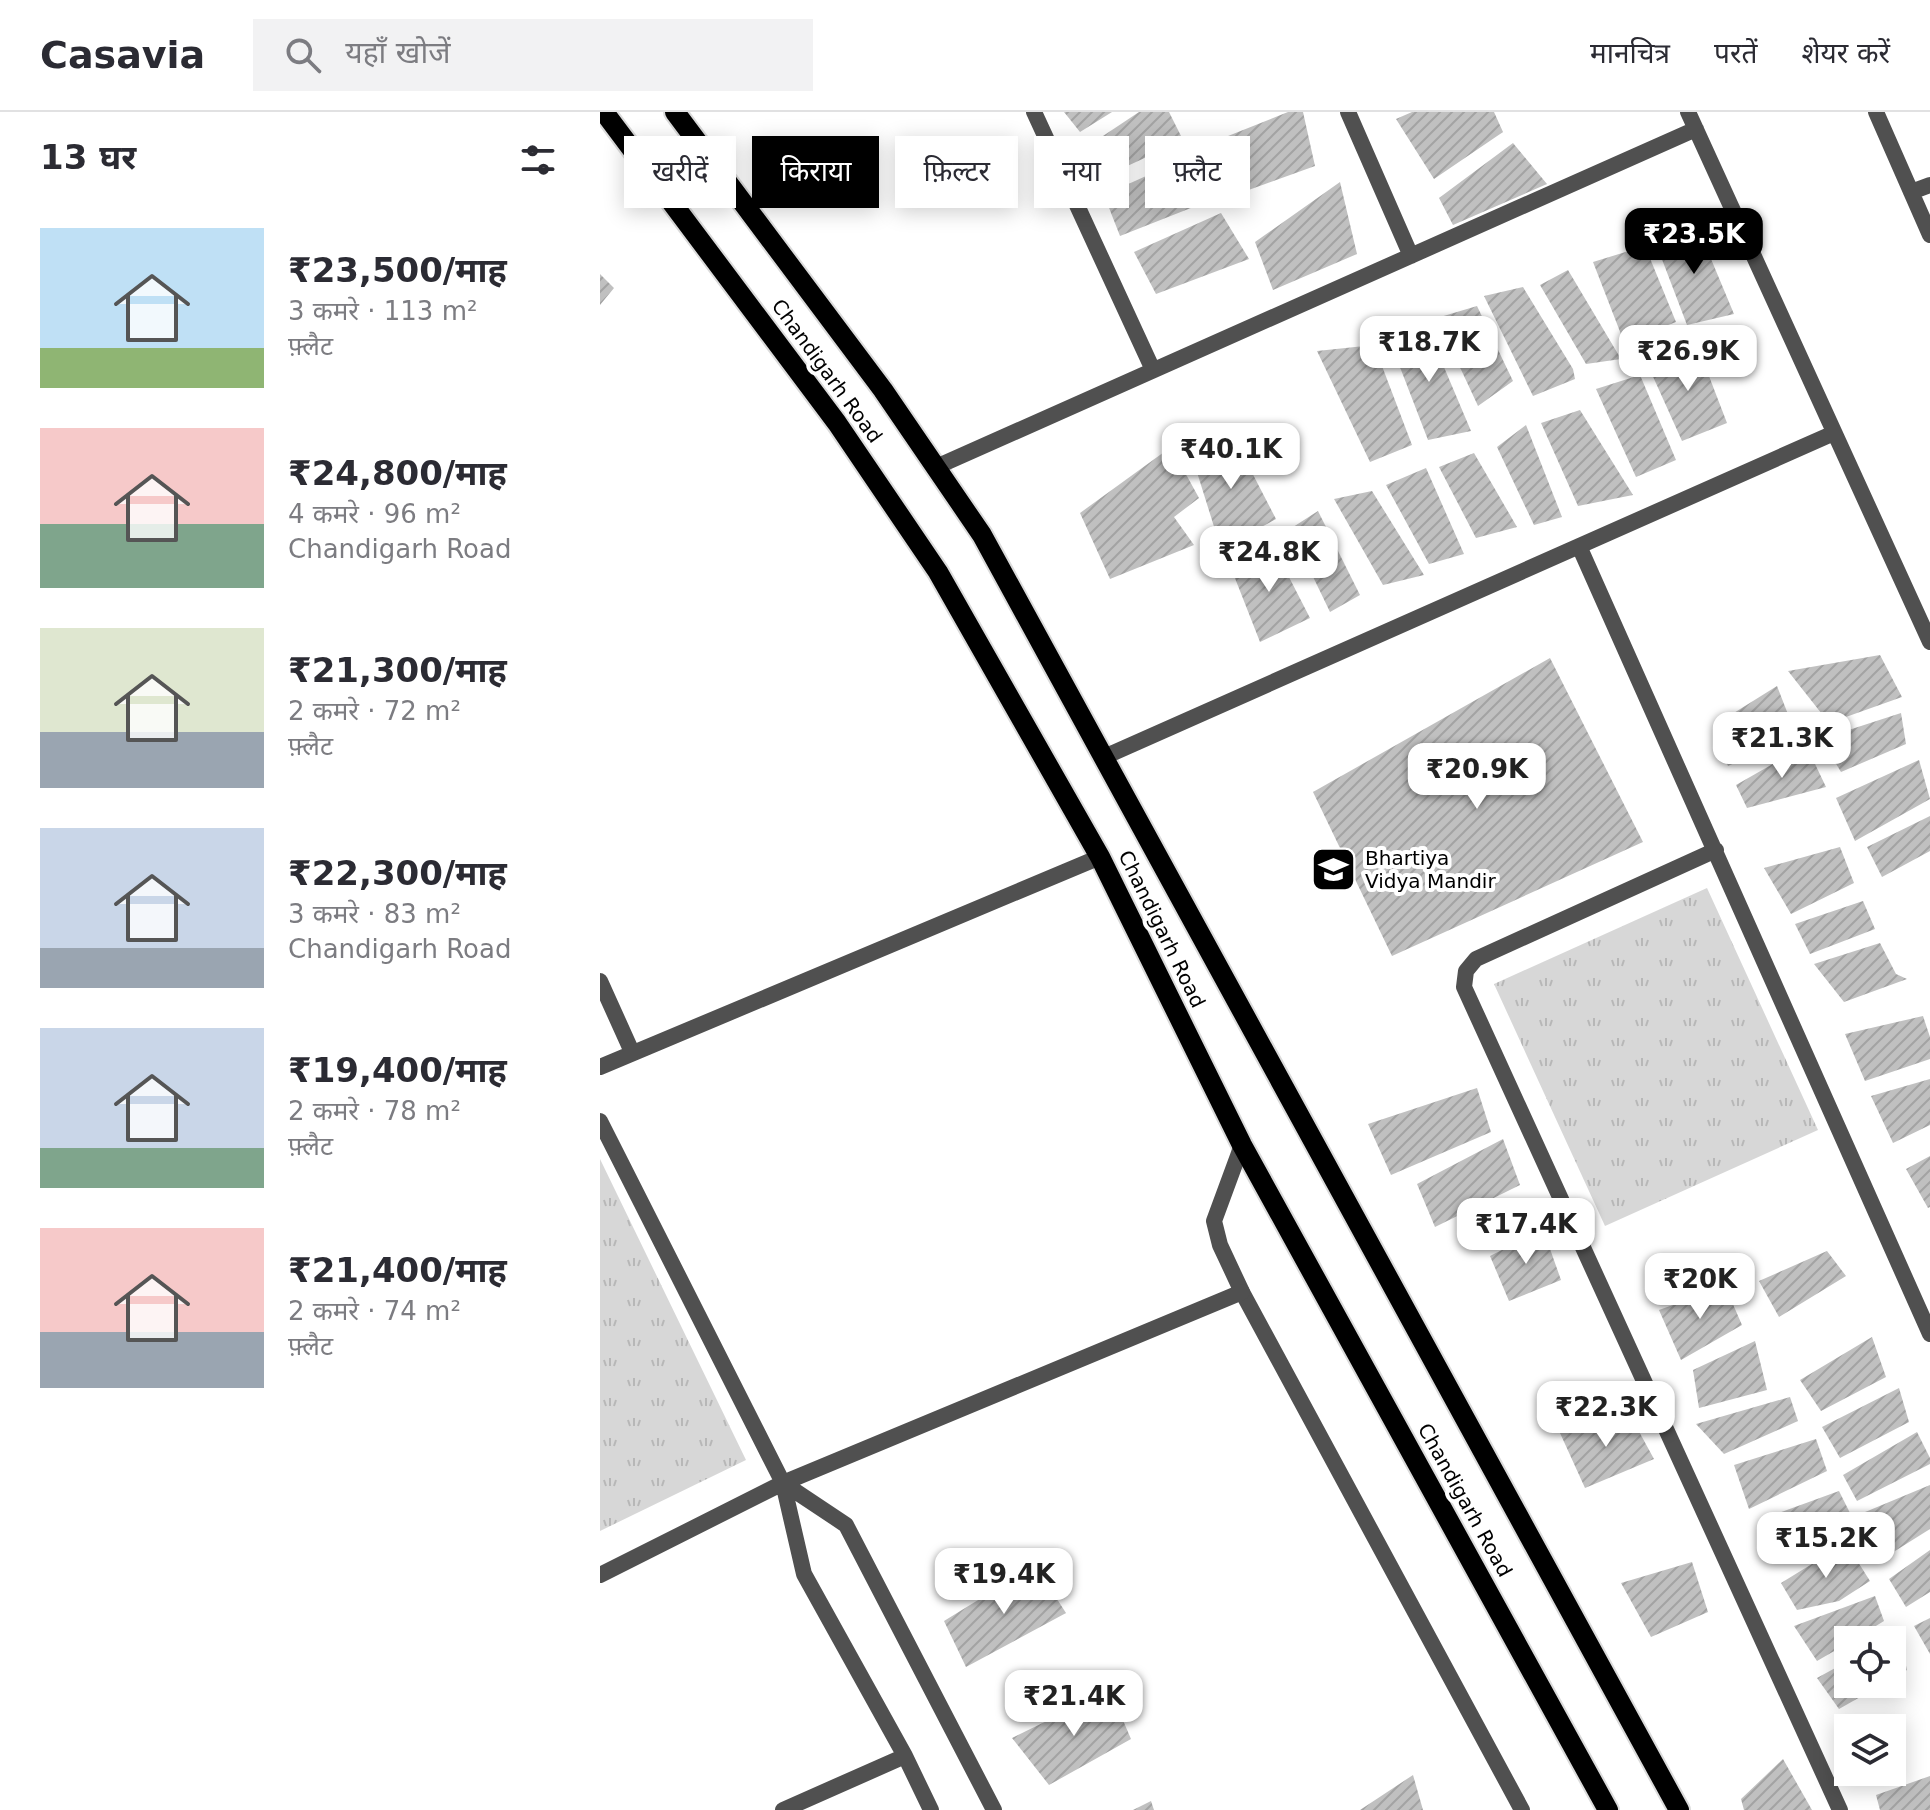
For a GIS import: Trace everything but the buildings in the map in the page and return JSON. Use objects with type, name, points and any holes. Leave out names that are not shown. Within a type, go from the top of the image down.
[{"type":"main road","name":"Chandigarh Road","points":[[604,112],[837,423],[938,572],[1100,857],[1242,1145],[1608,1810]]},
{"type":"main road","name":"Chandigarh Road","points":[[675,112],[883,390],[982,535],[1679,1810]]},
{"type":"street","points":[[1034,112],[1153,370]]},
{"type":"street","points":[[1348,112],[1411,256]]},
{"type":"street","points":[[1688,112],[1930,642]]},
{"type":"street","points":[[1876,112],[1930,235]]},
{"type":"street","points":[[936,467],[1696,129]]},
{"type":"street","points":[[1911,192],[1930,185]]},
{"type":"street","points":[[1104,757],[1834,433]]},
{"type":"street","points":[[1579,546],[1930,1334]]},
{"type":"street","points":[[1716,850],[1476,959],[1466,971],[1464,987],[1840,1810]]},
{"type":"street","points":[[600,1067],[1100,857]]},
{"type":"street","points":[[600,981],[632,1052]]},
{"type":"street","points":[[600,1121],[783,1483],[804,1574],[905,1756],[931,1810]]},
{"type":"street","points":[[1242,1145],[1214,1221],[1220,1245],[1242,1292],[1522,1810]]},
{"type":"street","points":[[600,1575],[783,1483],[1242,1292]]},
{"type":"street","points":[[783,1483],[846,1525],[994,1810]]},
{"type":"street","points":[[783,1810],[905,1756]]},
{"type":"green space","points":[[1707,888],[1818,1130],[1605,1226],[1494,984]]},
{"type":"green space","points":[[600,1159],[746,1460],[600,1531]]},
{"type":"place","name":"Bhartiya Vidya Mandir","points":[[1334,869]]}]
